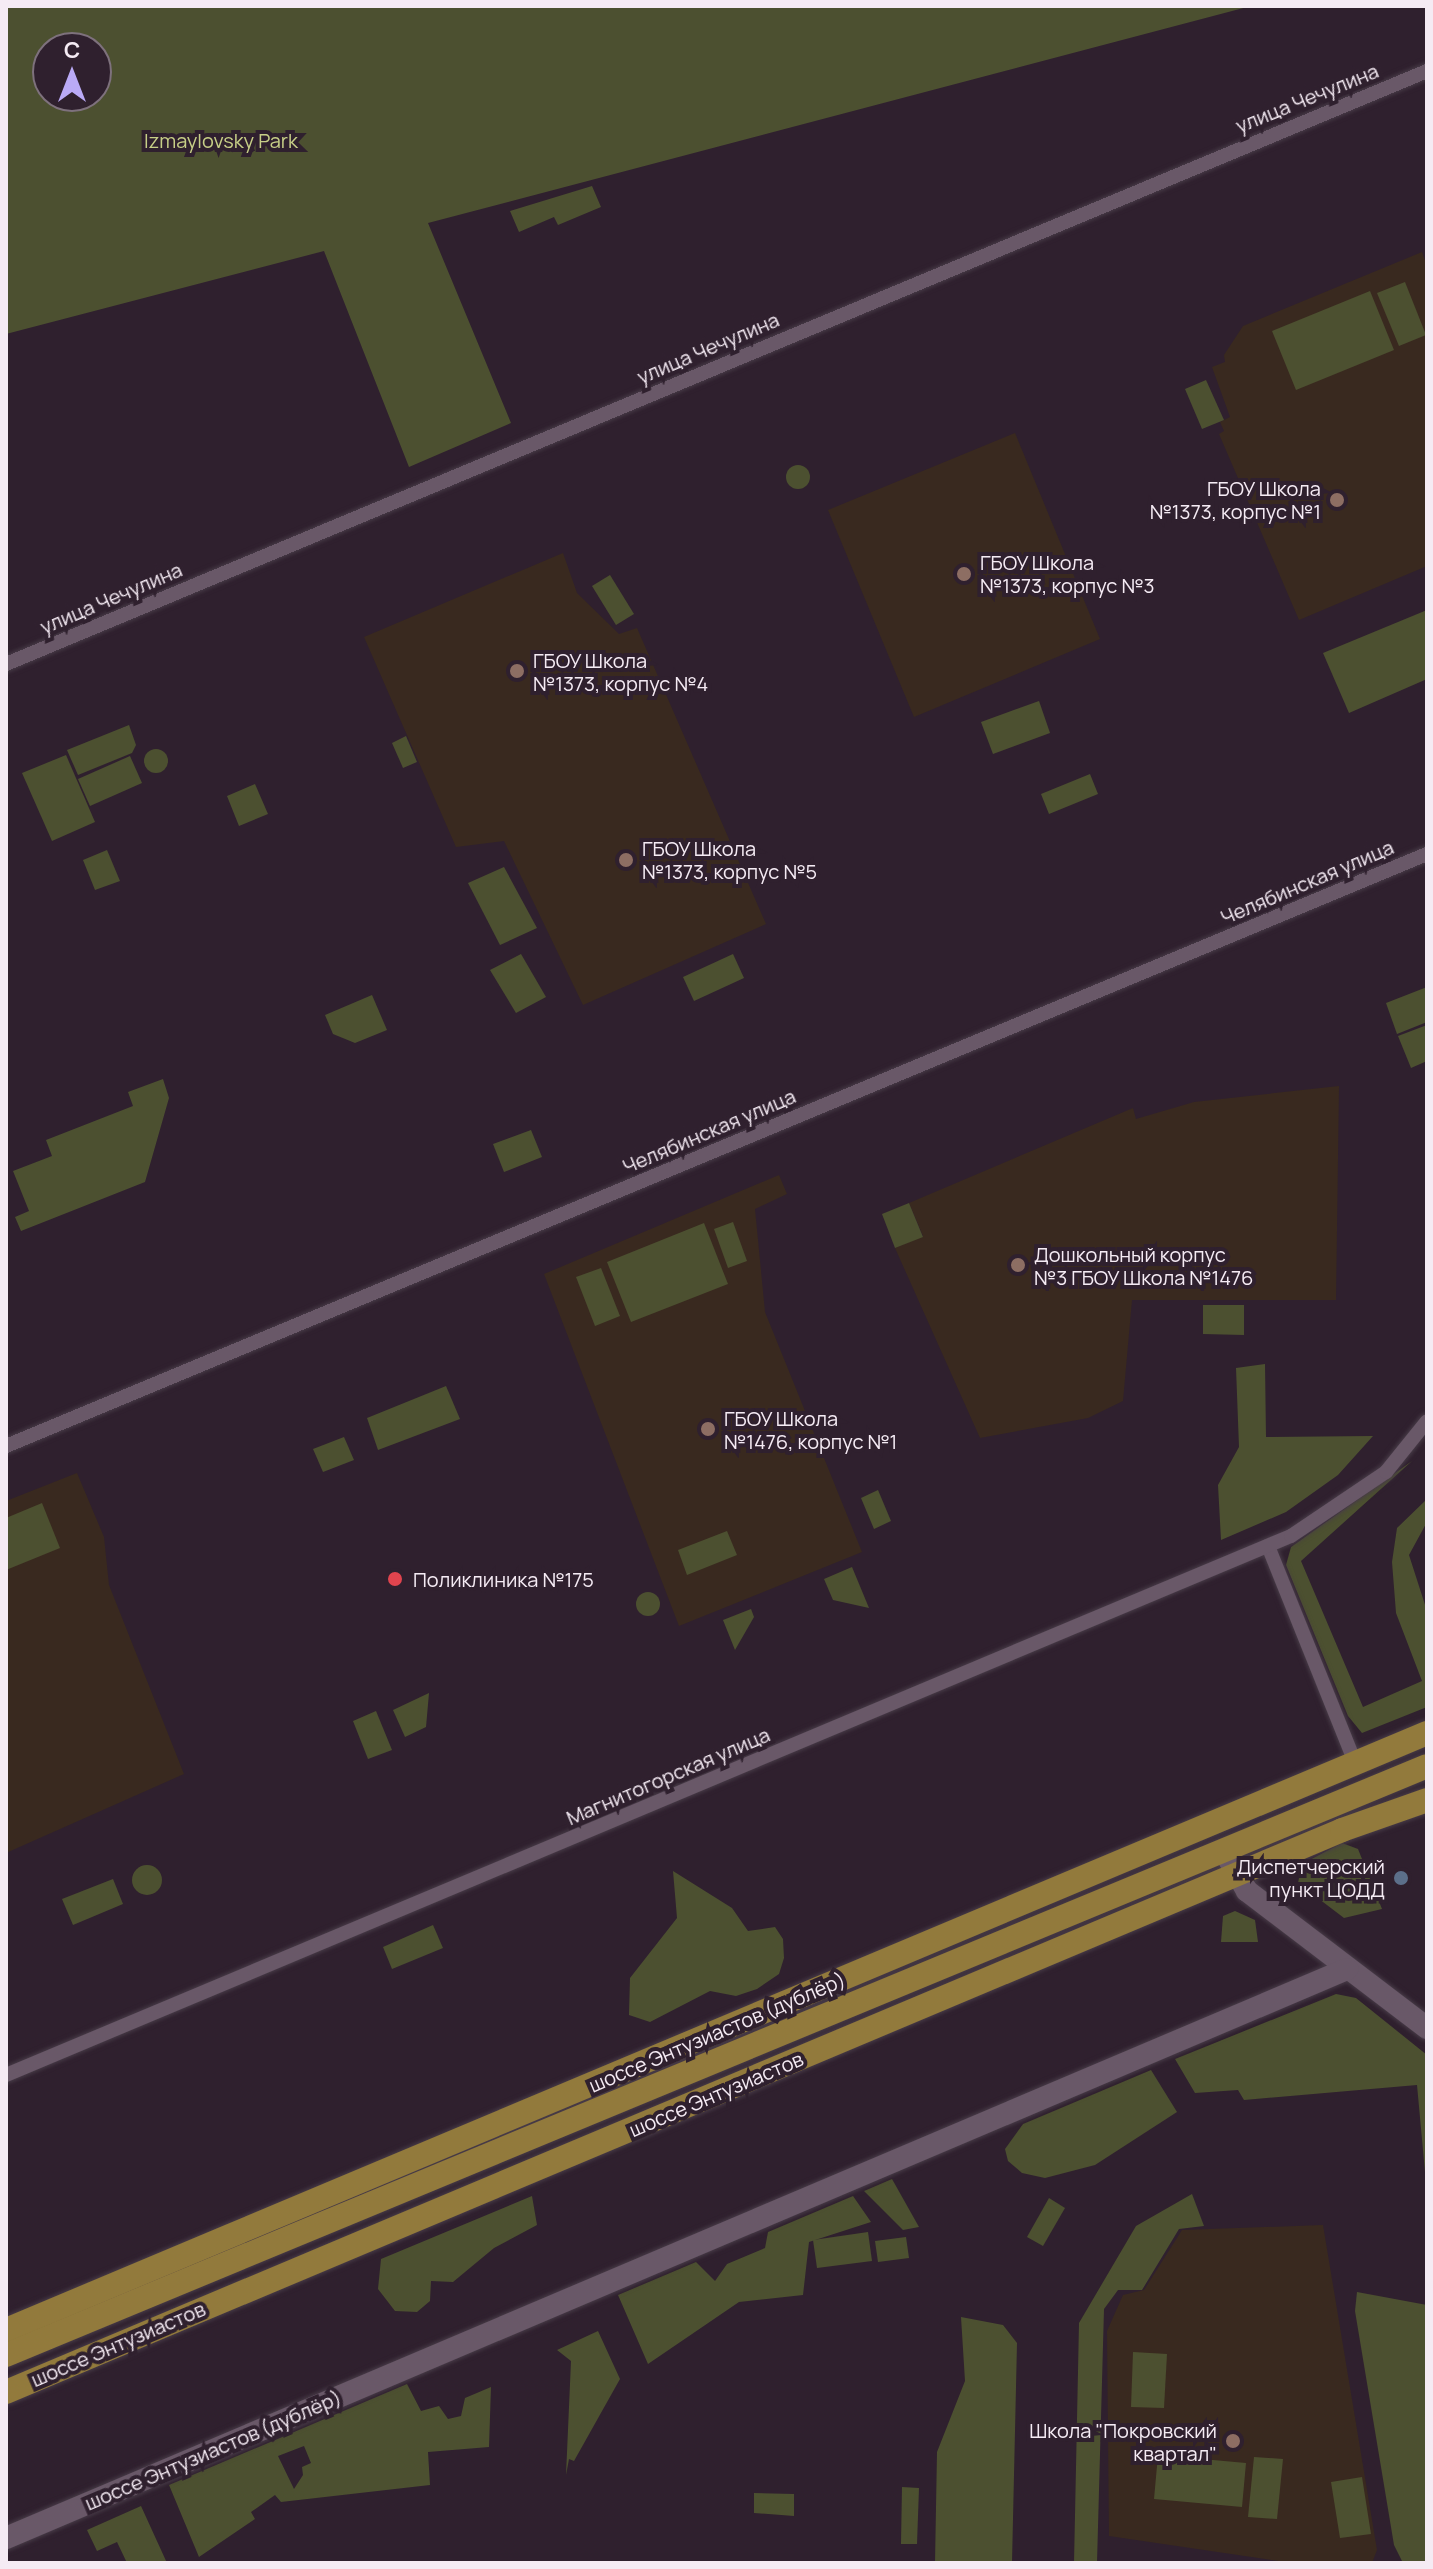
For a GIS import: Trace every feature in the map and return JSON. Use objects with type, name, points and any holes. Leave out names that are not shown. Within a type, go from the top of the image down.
[{"type":"main road","name":"шоссе Энтузиастов (дублёр)","points":[[6,2330],[1427,1733]]},
{"type":"main road","name":"шоссе Энтузиастов","points":[[6,2355],[1427,1766]]},
{"type":"main road","name":"шоссе Энтузиастов","points":[[6,2392],[1236,1876],[1427,1800]]},
{"type":"street","name":"улица Чечулина","points":[[6,664],[1427,71]]},
{"type":"street","name":"Челябинская улица","points":[[6,1446],[1427,854]]},
{"type":"street","name":"Магнитогорская улица","points":[[6,2075],[1268,1546],[1341,1505],[1386,1472],[1427,1421]]},
{"type":"street","points":[[1268,1546],[1356,1765]]},
{"type":"street","points":[[1224,1850],[1236,1876],[1347,1969],[1427,2028]]},
{"type":"street","name":"шоссе Энтузиастов (дублёр)","points":[[6,2538],[1347,1969]]},
{"type":"shaded area","name":"ГБОУ Школа №1373, корпус №1","points":[[1422,252],[1427,266],[1427,566],[1299,620],[1219,434],[1224,431],[1220,422],[1230,417],[1212,367],[1225,362],[1224,355],[1243,326]]},
{"type":"shaded area","name":"ГБОУ Школа №1373, корпус №3","points":[[1015,433],[1100,639],[914,717],[828,510]]},
{"type":"shaded area","points":[[563,553],[577,593],[619,634],[637,628],[766,924],[583,1005],[504,841],[456,847],[364,637]]},
{"type":"shaded area","points":[[1339,1086],[1336,1300],[1132,1300],[1123,1401],[1088,1418],[980,1438],[895,1248],[923,1236],[909,1203],[1133,1108],[1136,1119],[1194,1102]]},
{"type":"shaded area","name":"ГБОУ Школа №1476, корпус №1","points":[[779,1175],[787,1194],[755,1209],[765,1312],[862,1552],[679,1626],[544,1274]]},
{"type":"shaded area","points":[[77,1473],[104,1537],[109,1585],[184,1774],[6,1853],[6,1501]]},
{"type":"shaded area","name":"Школа \"Покровский квартал\"","points":[[1323,2225],[1377,2550],[1372,2563],[1292,2563],[1109,2536],[1107,2331],[1123,2295],[1144,2290],[1182,2230]]},
{"type":"green space","name":"Izmaylovsky Park","points":[[6,6],[1251,6],[428,223],[511,423],[409,467],[324,251],[6,334]]},
{"type":"green space","points":[[592,186],[601,207],[558,225],[554,217],[519,232],[510,211]]},
{"type":"green space","points":[[1405,282],[1426,335],[1399,346],[1377,293]]},
{"type":"green space","points":[[1370,291],[1394,350],[1296,390],[1272,331]]},
{"type":"green space","points":[[1206,380],[1224,420],[1202,429],[1185,389]]},
{"type":"green space","points":[[798,465],[809,472],[810,477],[803,488],[798,489],[787,482],[786,477],[793,466]]},
{"type":"green space","points":[[610,575],[634,614],[616,625],[592,586]]},
{"type":"green space","points":[[1427,610],[1427,679],[1349,713],[1323,653]]},
{"type":"green space","points":[[1039,701],[1050,733],[993,754],[981,722]]},
{"type":"green space","points":[[129,725],[136,745],[132,753],[78,775],[67,750]]},
{"type":"green space","points":[[406,736],[417,762],[403,768],[392,743]]},
{"type":"green space","points":[[156,749],[165,752],[168,761],[165,770],[156,773],[147,770],[144,761],[147,752]]},
{"type":"green space","points":[[66,755],[95,822],[52,841],[22,773]]},
{"type":"green space","points":[[130,756],[142,783],[90,806],[78,779]]},
{"type":"green space","points":[[1090,774],[1098,794],[1049,814],[1041,794]]},
{"type":"green space","points":[[255,784],[268,814],[239,826],[227,796]]},
{"type":"green space","points":[[107,850],[120,881],[95,890],[83,860]]},
{"type":"green space","points":[[504,867],[537,928],[500,945],[468,883]]},
{"type":"green space","points":[[521,954],[546,997],[516,1013],[490,970]]},
{"type":"green space","points":[[733,954],[744,978],[694,1001],[683,977]]},
{"type":"green space","points":[[1427,987],[1427,1022],[1397,1034],[1386,1003]]},
{"type":"green space","points":[[372,995],[387,1030],[355,1043],[333,1034],[325,1015]]},
{"type":"green space","points":[[1427,1025],[1427,1061],[1411,1068],[1398,1036]]},
{"type":"green space","points":[[163,1079],[169,1098],[145,1182],[21,1231],[15,1217],[29,1211],[13,1171],[52,1156],[46,1140],[133,1106],[128,1092]]},
{"type":"green space","points":[[531,1130],[542,1157],[504,1172],[493,1144]]},
{"type":"green space","points":[[909,1203],[923,1237],[895,1248],[882,1214]]},
{"type":"green space","points":[[733,1222],[747,1261],[728,1268],[714,1229]]},
{"type":"green space","points":[[704,1223],[728,1284],[631,1322],[607,1262]]},
{"type":"green space","points":[[601,1268],[620,1316],[595,1326],[576,1277]]},
{"type":"green space","points":[[1203,1305],[1244,1305],[1244,1335],[1203,1334]]},
{"type":"green space","points":[[1265,1364],[1266,1437],[1373,1436],[1338,1475],[1286,1512],[1221,1540],[1218,1485],[1239,1447],[1236,1368]]},
{"type":"green space","points":[[446,1386],[460,1419],[378,1450],[367,1418]]},
{"type":"green space","points":[[344,1437],[354,1460],[323,1472],[313,1449]]},
{"type":"green space","points":[[1412,1461],[1301,1561],[1363,1707],[1422,1681],[1396,1613],[1392,1562],[1397,1528],[1427,1499],[1427,1522],[1409,1555],[1427,1611],[1427,1707],[1362,1733],[1348,1716],[1286,1565],[1291,1547]]},
{"type":"green space","points":[[878,1490],[891,1521],[874,1529],[861,1498]]},
{"type":"green space","points":[[42,1503],[60,1548],[6,1570],[6,1518]]},
{"type":"green space","points":[[727,1531],[737,1555],[687,1575],[678,1550]]},
{"type":"green space","points":[[852,1567],[869,1608],[833,1600],[824,1579]]},
{"type":"green space","points":[[648,1592],[656,1596],[660,1604],[656,1612],[648,1616],[640,1612],[636,1604],[640,1596]]},
{"type":"green space","points":[[751,1609],[754,1617],[735,1650],[723,1620]]},
{"type":"green space","points":[[429,1693],[426,1727],[405,1737],[393,1710]]},
{"type":"green space","points":[[376,1711],[392,1750],[368,1759],[353,1721]]},
{"type":"green space","points":[[1342,1843],[1358,1849],[1382,1909],[1344,1918],[1298,1883],[1302,1864]]},
{"type":"green space","points":[[147,1865],[158,1869],[162,1880],[158,1891],[147,1895],[136,1891],[132,1880],[136,1869]]},
{"type":"green space","points":[[673,1871],[732,1908],[748,1931],[775,1927],[783,1939],[784,1958],[779,1974],[757,1989],[736,1996],[710,1991],[650,2022],[629,2015],[630,1978],[677,1918]]},
{"type":"green space","points":[[113,1879],[123,1904],[73,1925],[62,1899]]},
{"type":"green space","points":[[1235,1911],[1255,1920],[1258,1942],[1221,1942],[1223,1916]]},
{"type":"green space","points":[[433,1925],[443,1948],[392,1969],[383,1947]]},
{"type":"green space","points":[[1336,1994],[1356,1998],[1427,2055],[1427,2194],[1417,2085],[1244,2100],[1238,2090],[1195,2093],[1175,2059]]},
{"type":"green space","points":[[1151,2070],[1177,2112],[1095,2165],[1045,2178],[1022,2173],[1008,2161],[1005,2149],[1023,2124]]},
{"type":"green space","points":[[892,2179],[919,2227],[903,2230],[864,2191]]},
{"type":"green space","points":[[1192,2194],[1204,2226],[1179,2229],[1142,2290],[1118,2290],[1104,2309],[1097,2563],[1074,2563],[1079,2323],[1136,2226]]},
{"type":"green space","points":[[532,2196],[537,2225],[494,2248],[453,2282],[431,2281],[430,2301],[417,2312],[395,2311],[378,2289],[381,2259]]},
{"type":"green space","points":[[853,2196],[871,2222],[809,2242],[803,2295],[739,2302],[648,2364],[618,2295],[696,2262],[715,2281],[727,2264],[765,2248],[768,2232]]},
{"type":"green space","points":[[1049,2198],[1065,2208],[1043,2246],[1027,2237]]},
{"type":"green space","points":[[868,2232],[872,2261],[817,2268],[813,2240]]},
{"type":"green space","points":[[906,2237],[909,2258],[878,2262],[875,2241]]},
{"type":"green space","points":[[1357,2292],[1427,2305],[1427,2563],[1403,2563],[1394,2545],[1355,2311]]},
{"type":"green space","points":[[961,2317],[1003,2325],[1017,2343],[1012,2563],[935,2563],[937,2452],[965,2381]]},
{"type":"green space","points":[[598,2331],[620,2379],[574,2461],[569,2459],[566,2475],[571,2361],[557,2350]]},
{"type":"green space","points":[[1133,2352],[1167,2354],[1164,2408],[1131,2407]]},
{"type":"green space","points":[[407,2384],[421,2411],[439,2406],[448,2419],[461,2416],[465,2398],[491,2387],[489,2447],[428,2452],[430,2485],[281,2502],[275,2495],[251,2512],[255,2519],[199,2557],[169,2485]],"holes":[[[304,2446],[311,2463],[302,2467],[303,2475],[294,2489],[278,2456]]]},
{"type":"green space","points":[[1158,2455],[1246,2463],[1242,2507],[1154,2499]]},
{"type":"green space","points":[[1254,2457],[1283,2459],[1277,2519],[1248,2517]]},
{"type":"green space","points":[[1362,2477],[1371,2534],[1340,2538],[1331,2482]]},
{"type":"green space","points":[[902,2487],[919,2488],[917,2544],[901,2544]]},
{"type":"green space","points":[[754,2493],[794,2494],[794,2516],[754,2513]]},
{"type":"green space","points":[[141,2506],[167,2563],[127,2563],[117,2542],[97,2551],[87,2530]]},
{"type":"place","name":"ГБОУ Школа №1373, корпус №1","points":[[1337,500]]},
{"type":"place","name":"ГБОУ Школа №1373, корпус №3","points":[[964,574]]},
{"type":"place","name":"ГБОУ Школа №1373, корпус №4","points":[[517,671]]},
{"type":"place","name":"ГБОУ Школа №1373, корпус №5","points":[[626,860]]},
{"type":"place","name":"Дошкольный корпус №3 ГБОУ Школа №1476","points":[[1018,1265]]},
{"type":"place","name":"ГБОУ Школа №1476, корпус №1","points":[[708,1429]]},
{"type":"place","name":"Поликлиника №175","points":[[395,1579]]},
{"type":"place","name":"Диспетчерский пункт ЦОДД","points":[[1401,1878]]},
{"type":"place","name":"Школа \"Покровский квартал\"","points":[[1233,2441]]}]
